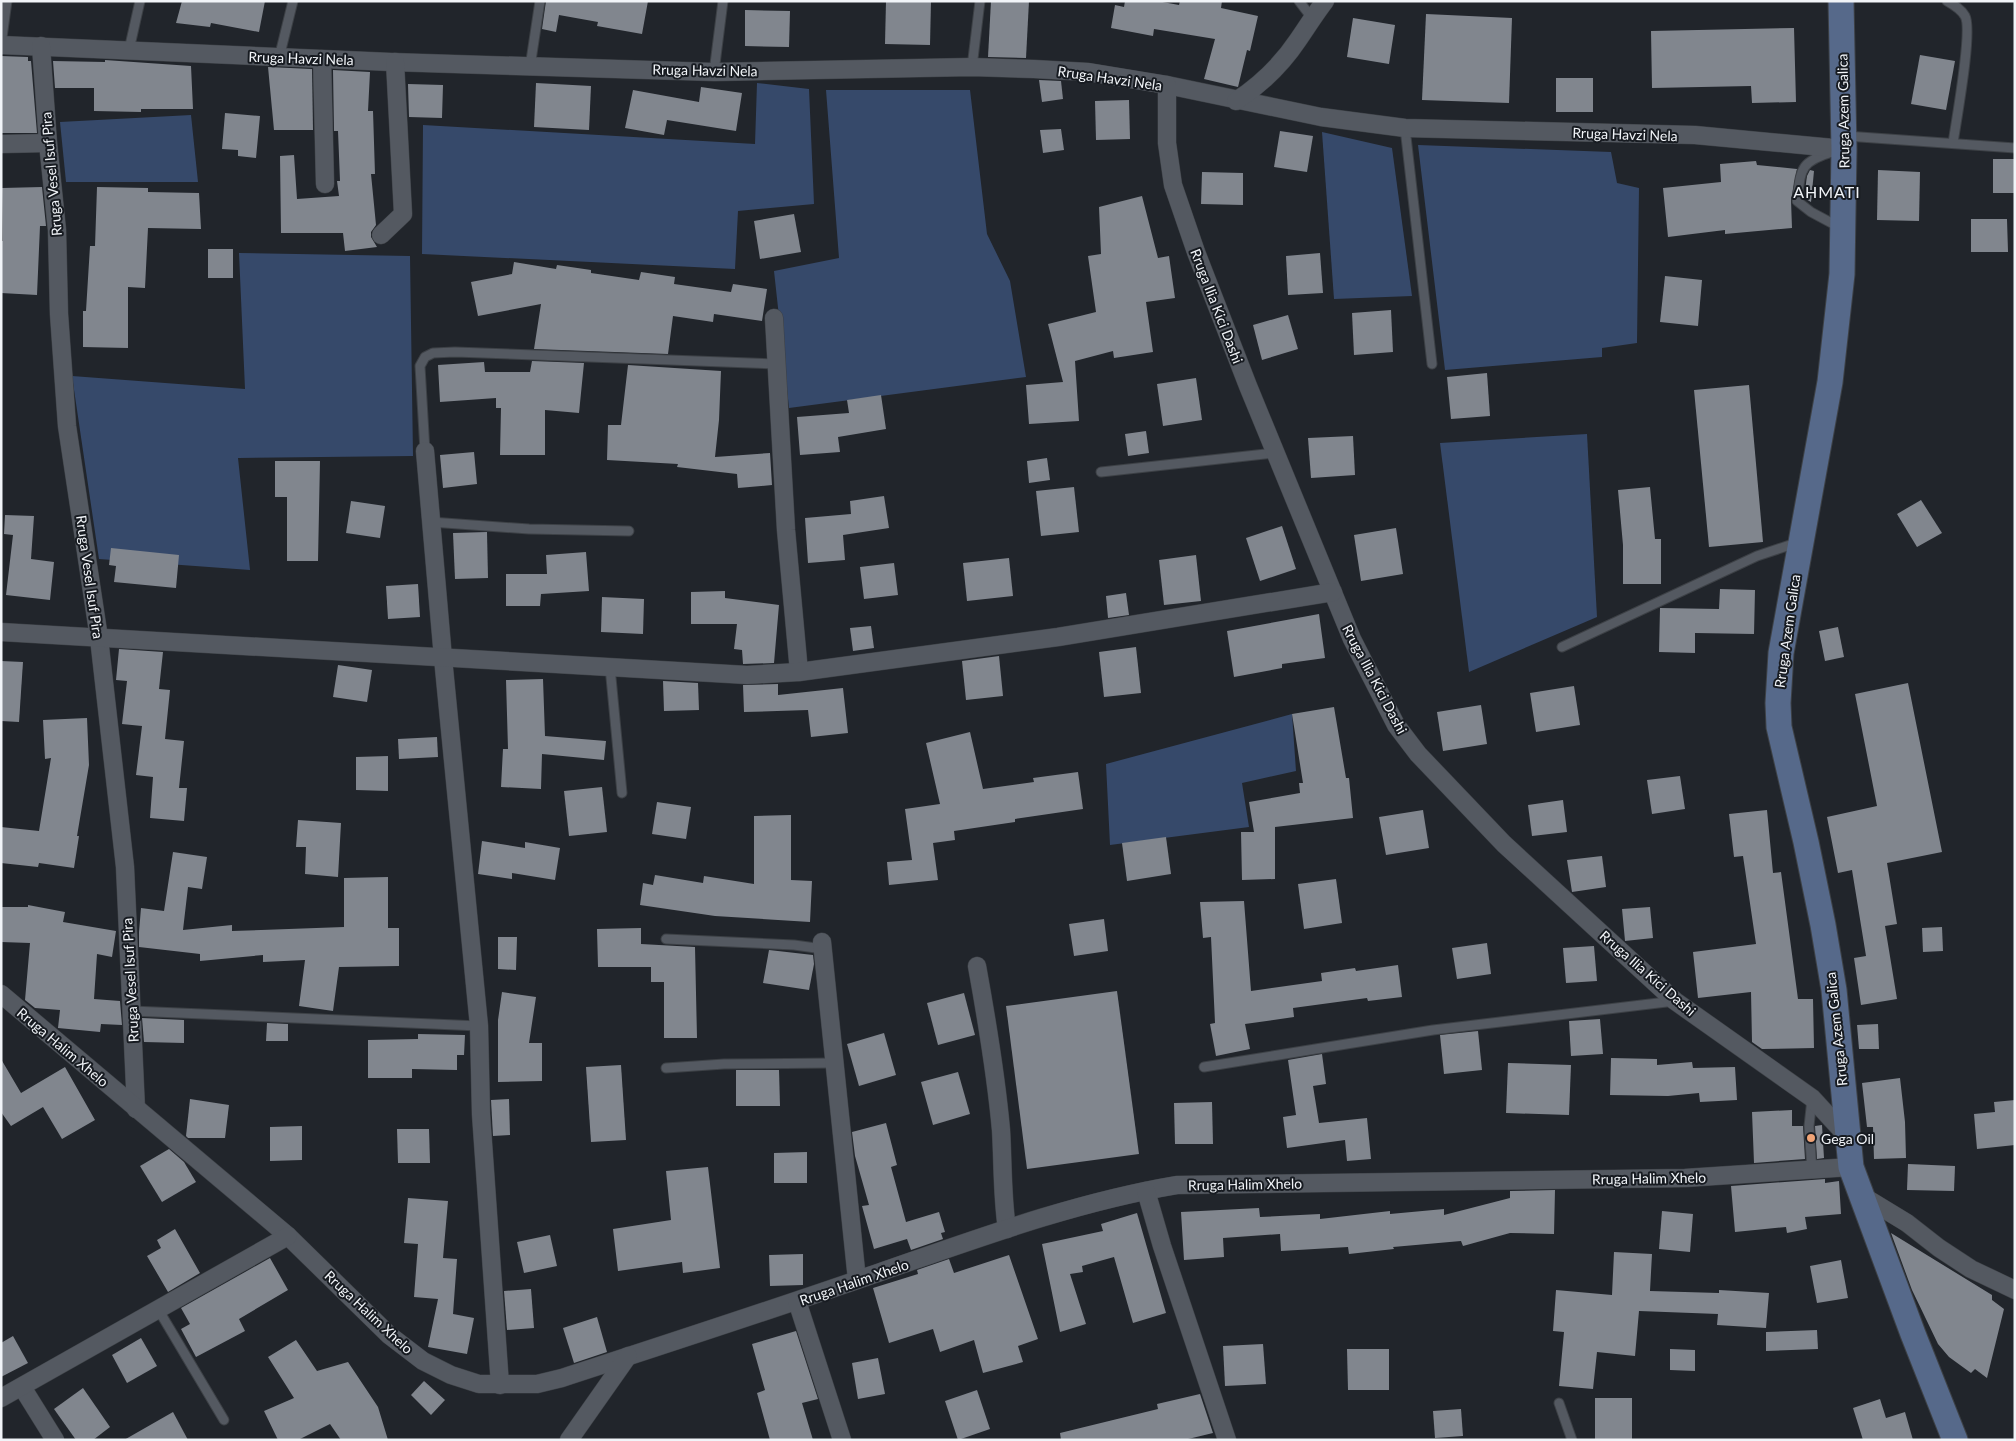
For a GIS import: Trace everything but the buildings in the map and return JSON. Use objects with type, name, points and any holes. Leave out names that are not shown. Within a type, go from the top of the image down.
[{"type":"main road","name":"Rruga Azem Galica","points":[[1841,1],[1842,274],[1833,362],[1781,654],[1778,703],[1779,727],[1806,842],[1834,990],[1851,1167],[1913,1334],[1955,1440]]},
{"type":"street","points":[[1236,101],[1251,91],[1278,65],[1297,42],[1325,1]]},
{"type":"street","name":"Rruga Havzi Nela","points":[[1,44],[279,58],[714,72],[972,66],[1088,72],[1167,85],[1321,118],[1405,128],[1695,136],[1843,143]]},
{"type":"street","name":"Rruga Vesel Isuf Pira","points":[[41,46],[56,230],[59,314],[67,426],[99,638],[125,867],[136,1109]]},
{"type":"street","points":[[322,59],[324,184]]},
{"type":"street","points":[[381,234],[403,214],[395,62]]},
{"type":"street","name":"Rruga Ilia Kici Dashi","points":[[1167,85],[1167,142],[1173,185],[1196,252],[1275,453],[1352,639],[1396,725],[1418,754],[1504,844],[1675,1001],[1812,1098],[1847,1136]]},
{"type":"street","points":[[1,144],[48,143]]},
{"type":"street","points":[[774,318],[786,530],[798,672]]},
{"type":"street","points":[[425,451],[479,1026],[481,1114],[500,1385]]},
{"type":"street","points":[[1,632],[747,675],[798,672],[1058,637],[1333,592]]},
{"type":"street","points":[[822,945],[857,1280]]},
{"type":"street","points":[[978,966],[991,1043],[1001,1130],[1003,1203],[1007,1229]]},
{"type":"street","name":"Rruga Halim Xhelo","points":[[1,994],[288,1236],[390,1335],[423,1362],[451,1375],[479,1384],[537,1384],[797,1301],[1007,1229],[1146,1191],[1177,1185],[1685,1178],[1851,1167]]},
{"type":"street","points":[[1146,1191],[1162,1246],[1226,1440]]},
{"type":"street","points":[[1861,1195],[1907,1223],[1939,1248],[1971,1269],[2015,1290]]},
{"type":"street","points":[[1,1398],[288,1236]]},
{"type":"street","points":[[797,1301],[842,1440]]},
{"type":"street","points":[[569,1440],[628,1356]]},
{"type":"street","points":[[22,1386],[55,1440]]},
{"type":"lane","points":[[1,44],[7,1]]},
{"type":"lane","points":[[129,50],[140,1]]},
{"type":"lane","points":[[279,58],[293,1]]},
{"type":"lane","points":[[530,67],[540,1]]},
{"type":"lane","points":[[714,72],[723,1]]},
{"type":"lane","points":[[972,66],[980,1]]},
{"type":"lane","points":[[1299,1],[1312,18]]},
{"type":"lane","points":[[1947,1],[1966,18],[1967,34],[1953,144]]},
{"type":"lane","points":[[1405,128],[1432,364]]},
{"type":"lane","points":[[1843,229],[1811,212],[1797,201],[1802,170],[1814,158],[1843,143],[1953,144],[2015,148]]},
{"type":"lane","points":[[425,451],[420,366],[425,356],[433,353],[455,352],[777,364]]},
{"type":"lane","points":[[1101,472],[1275,453]]},
{"type":"lane","points":[[431,522],[529,529],[629,531]]},
{"type":"lane","points":[[1562,647],[1757,556],[1800,541]]},
{"type":"lane","points":[[610,667],[622,793]]},
{"type":"lane","points":[[666,939],[822,945]]},
{"type":"lane","points":[[1204,1067],[1433,1030],[1675,1001]]},
{"type":"lane","points":[[132,1011],[479,1026]]},
{"type":"lane","points":[[666,1068],[724,1064],[834,1063]]},
{"type":"lane","points":[[1812,1098],[1809,1126],[1812,1171]]},
{"type":"lane","points":[[158,1310],[224,1420]]},
{"type":"lane","points":[[1559,1403],[1572,1440]]},
{"type":"shaded area","points":[[757,83],[809,89],[814,204],[738,211],[735,269],[422,254],[423,125],[755,144]]},
{"type":"shaded area","points":[[826,90],[970,90],[987,234],[1010,281],[1026,377],[789,408],[774,271],[839,258]]},
{"type":"shaded area","points":[[191,115],[198,182],[66,182],[60,122]]},
{"type":"shaded area","points":[[1322,132],[1392,148],[1412,296],[1334,299]]},
{"type":"shaded area","points":[[1418,145],[1611,152],[1617,183],[1639,188],[1637,343],[1602,348],[1602,357],[1445,370]]},
{"type":"shaded area","points":[[239,253],[410,256],[413,456],[238,458],[250,570],[99,559],[72,376],[245,389]]},
{"type":"shaded area","points":[[1587,434],[1597,617],[1469,672],[1440,443]]},
{"type":"shaded area","points":[[1292,714],[1296,771],[1242,783],[1249,827],[1110,845],[1106,764]]},
{"type":"place","name":"Gega Oil","points":[[1811,1138]]},
{"type":"district","name":"AHMATI","points":[[1827,191]]}]
